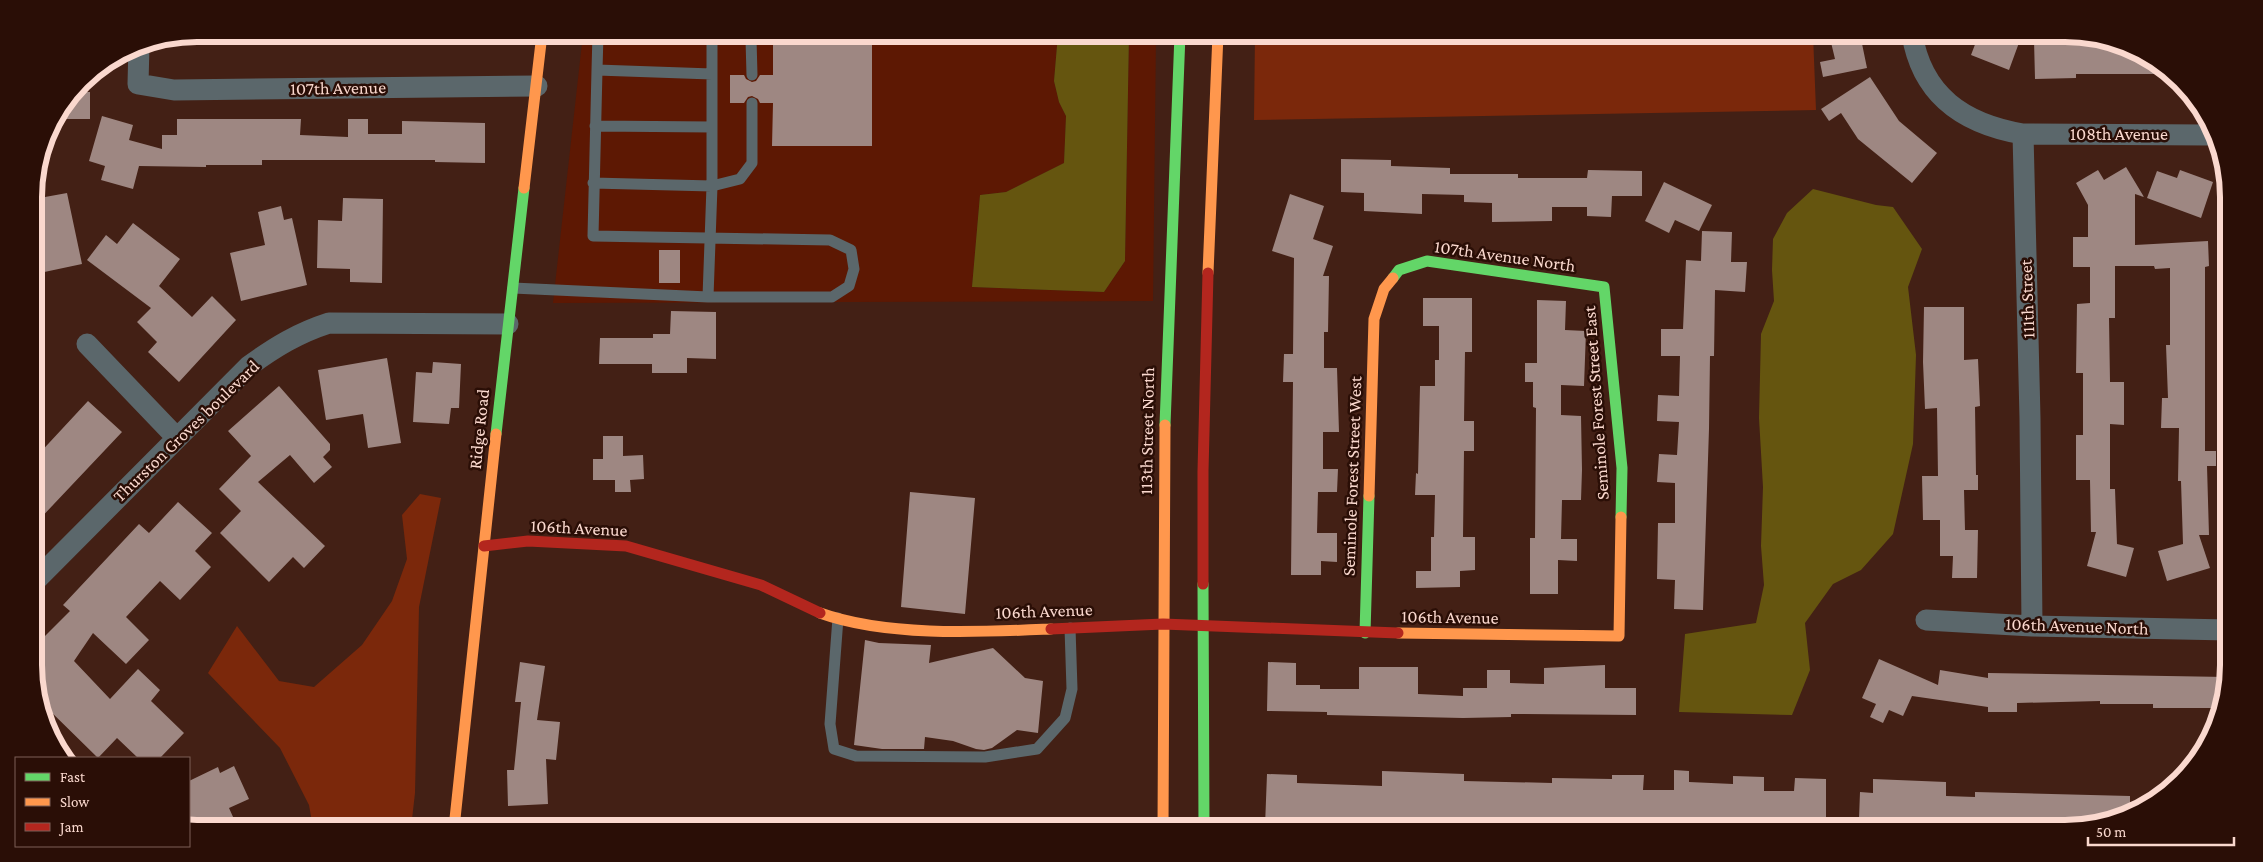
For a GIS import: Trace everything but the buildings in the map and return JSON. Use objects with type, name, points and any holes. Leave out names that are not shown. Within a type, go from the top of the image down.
[{"type":"street","name":"113th Street North","points":[[1163,819],[1164,389],[1180,42]]},
{"type":"street","points":[[1204,819],[1203,470],[1205,336],[1218,42]]},
{"type":"street","points":[[1914,42],[1926,78],[1945,99],[1973,120],[1996,129],[2023,134]]},
{"type":"street","name":"Ridge Road","points":[[455,819],[508,324],[541,43]]},
{"type":"street","name":"107th Avenue","points":[[139,54],[138,84],[174,90],[537,86]]},
{"type":"street","name":"108th Avenue","points":[[2023,134],[2207,135]]},
{"type":"street","name":"111th Street","points":[[2023,134],[2030,418],[2032,626]]},
{"type":"street","name":"107th Avenue North","points":[[1374,319],[1384,289],[1399,270],[1427,261],[1604,287]]},
{"type":"street","name":"Seminole Forest Street East","points":[[1604,287],[1622,468],[1619,636]]},
{"type":"street","name":"Seminole Forest Street West","points":[[1365,633],[1374,319]]},
{"type":"street","name":"Thurston Groves boulevard","points":[[42,574],[249,366],[278,345],[304,331],[329,323],[508,324]]},
{"type":"street","points":[[87,344],[177,438]]},
{"type":"street","name":"106th Avenue","points":[[484,546],[528,541],[626,546],[761,585],[822,614],[880,627],[973,632],[1163,624],[1365,633],[1619,636]]},
{"type":"street","name":"106th Avenue North","points":[[1926,620],[2032,626],[2220,630]]},
{"type":"lane","points":[[513,288],[708,297],[832,297],[849,286],[854,269],[851,250],[830,240],[593,236],[598,43]]},
{"type":"lane","points":[[708,297],[712,186],[712,43]]},
{"type":"lane","points":[[751,43],[752,75]]},
{"type":"lane","points":[[597,70],[712,74]]},
{"type":"lane","points":[[594,183],[712,186],[740,179],[752,163],[752,103]]},
{"type":"lane","points":[[596,126],[712,127]]},
{"type":"lane","points":[[838,618],[830,724],[834,750],[856,756],[985,757],[1037,749],[1065,718],[1072,689],[1070,628]]},
{"type":"shaded area","points":[[1129,42],[1156,42],[1153,301],[553,303],[582,43],[1057,43],[1054,81],[1059,102],[1066,116],[1064,163],[1006,192],[980,195],[972,287],[1104,292],[1125,261]]},
{"type":"shaded area","points":[[1129,42],[1125,261],[1104,292],[972,287],[980,195],[1006,192],[1064,163],[1066,116],[1059,102],[1054,81],[1057,43]]},
{"type":"shaded area","points":[[1255,42],[1813,42],[1816,110],[1254,120]]},
{"type":"shaded area","points":[[1813,189],[1876,205],[1893,207],[1922,249],[1908,287],[1916,355],[1913,444],[1893,534],[1861,570],[1833,584],[1805,623],[1810,670],[1792,715],[1679,712],[1685,634],[1756,623],[1764,585],[1761,546],[1763,487],[1759,418],[1761,334],[1774,301],[1773,239],[1787,213]]},
{"type":"shaded area","points":[[420,494],[441,498],[419,607],[415,793],[412,819],[311,819],[309,805],[280,748],[208,673],[237,626],[279,681],[314,687],[362,645],[392,601],[407,559],[402,515]]},
{"type":"traffic: fast","points":[[1165,425],[1180,42]]},
{"type":"traffic: fast","points":[[496,434],[524,188]]},
{"type":"traffic: fast","points":[[1393,278],[1399,270],[1427,261],[1604,287],[1622,468],[1621,517]]},
{"type":"traffic: fast","points":[[1365,633],[1369,496]]},
{"type":"traffic: fast","points":[[1203,584],[1204,819]]},
{"type":"traffic: slow","points":[[1208,273],[1218,42]]},
{"type":"traffic: slow","points":[[524,188],[541,43]]},
{"type":"traffic: slow","points":[[1369,496],[1374,319],[1384,289],[1393,278]]},
{"type":"traffic: slow","points":[[1163,819],[1165,425]]},
{"type":"traffic: slow","points":[[455,819],[496,434]]},
{"type":"traffic: slow","points":[[1398,633],[1619,636],[1621,517]]},
{"type":"traffic: slow","points":[[820,613],[846,621],[904,629],[964,632],[1051,629]]},
{"type":"traffic: jam","points":[[1203,584],[1203,471],[1208,273]]},
{"type":"traffic: jam","points":[[484,546],[528,541],[626,546],[761,585],[820,613]]},
{"type":"traffic: jam","points":[[1051,629],[1163,624],[1398,633]]}]
